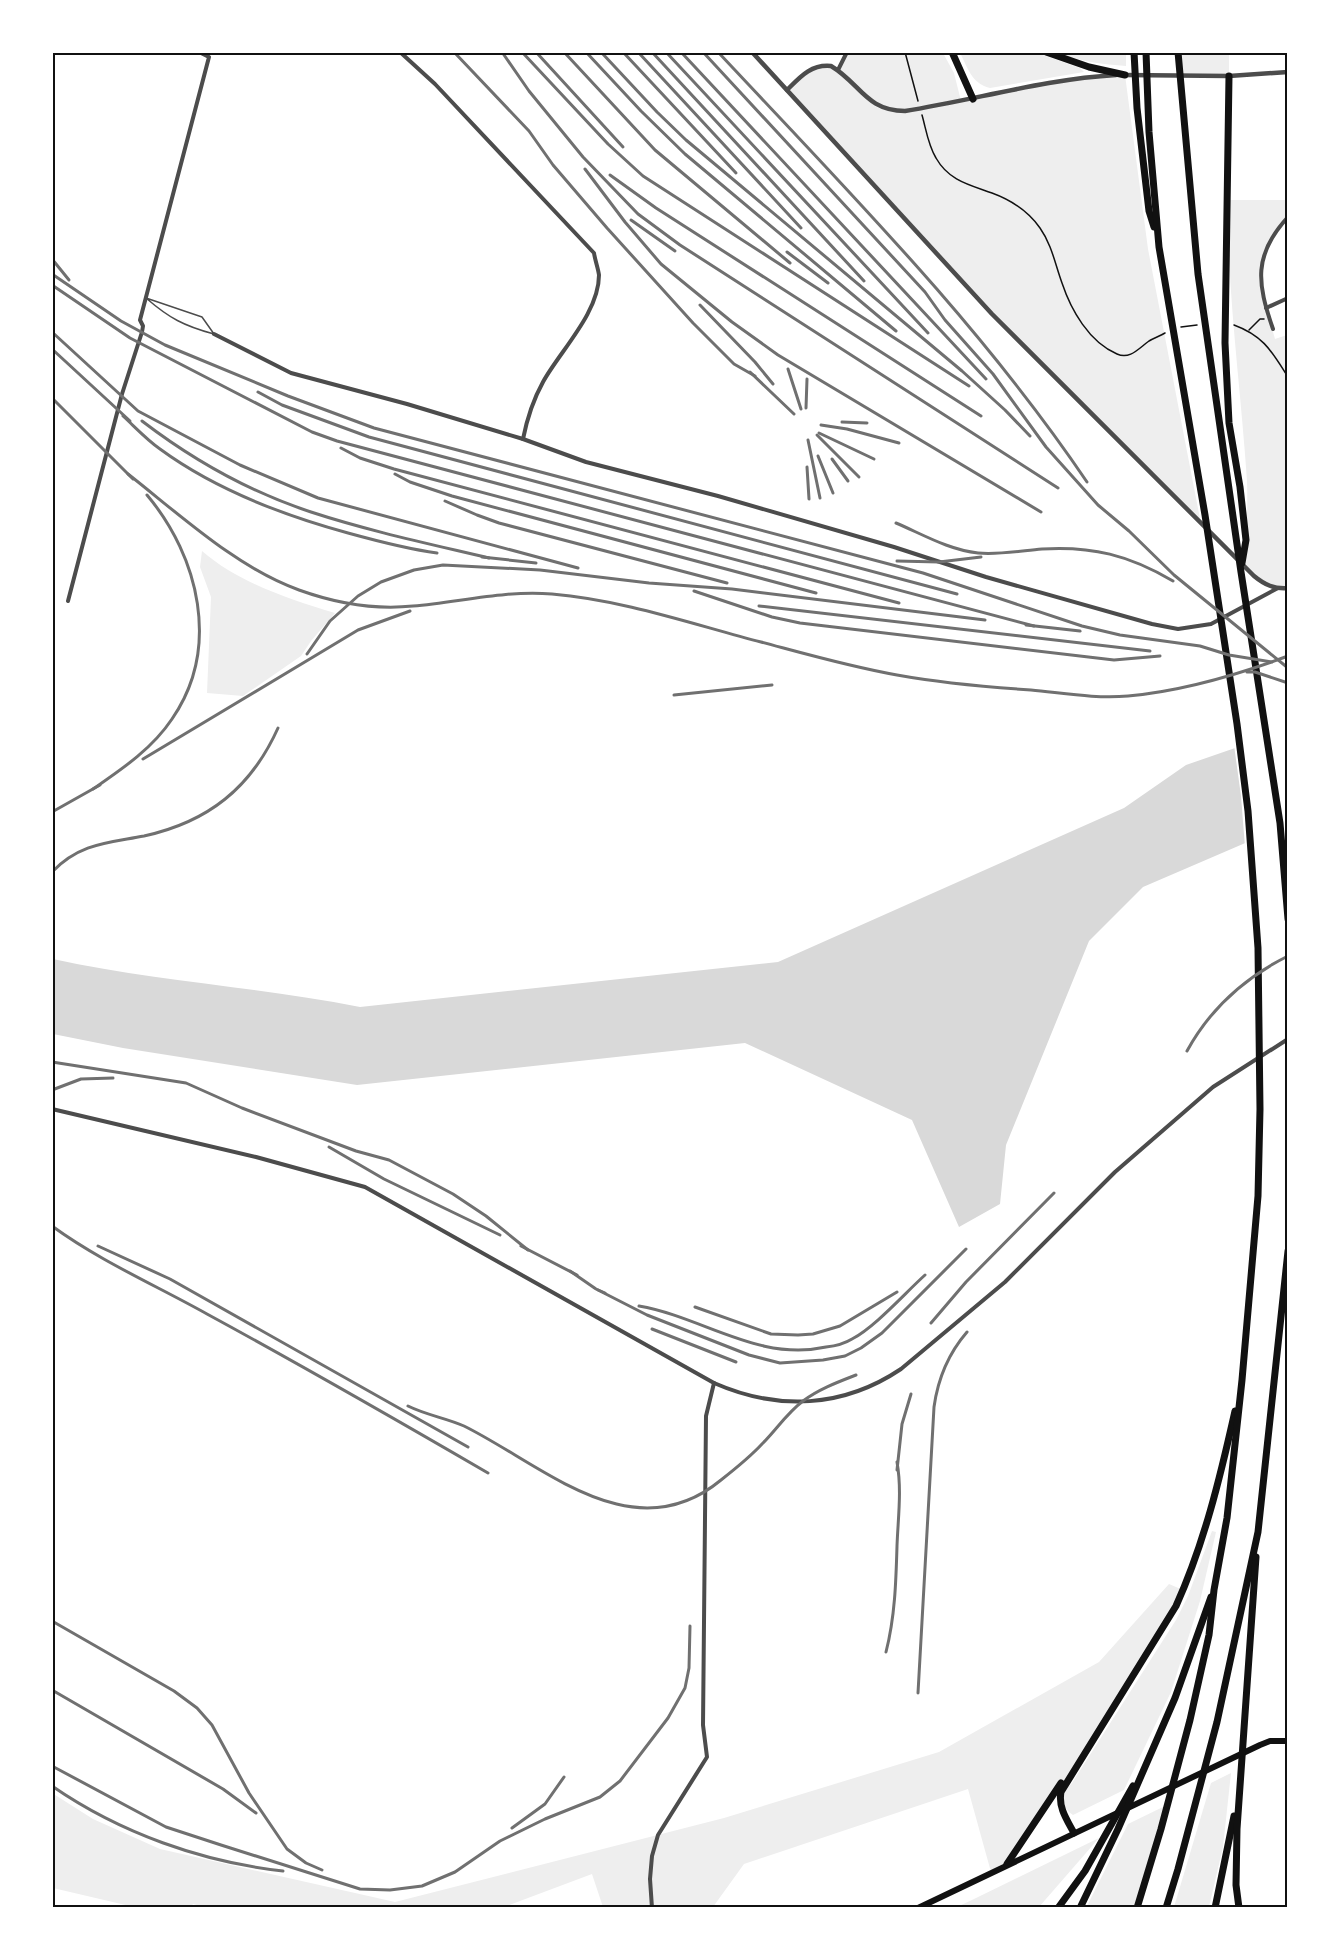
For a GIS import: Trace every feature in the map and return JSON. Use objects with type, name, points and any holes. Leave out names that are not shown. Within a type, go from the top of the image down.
[{"type":"highway","points":[[952,52],[973,99]]},
{"type":"highway","points":[[1046,52],[1107,73],[1125,75]]},
{"type":"highway","points":[[1134,52],[1137,108],[1149,211],[1159,247]]},
{"type":"highway","points":[[1137,1908],[1184,1742],[1209,1635],[1214,1590],[1227,1518],[1258,1196],[1260,1035],[1256,915],[1248,811],[1205,515],[1159,247],[1149,132],[1146,52]]},
{"type":"highway","points":[[1178,52],[1194,240],[1241,572],[1280,824],[1287,919]]},
{"type":"highway","points":[[1229,76],[1225,343],[1229,423],[1246,540],[1241,572]]},
{"type":"highway","points":[[1239,1908],[1236,1857],[1240,1775],[1258,1532],[1287,1251]]},
{"type":"highway","points":[[1007,1864],[1084,1752],[1176,1606],[1188,1580],[1206,1527],[1242,1380]]},
{"type":"highway","points":[[1166,1908],[1217,1722],[1258,1532]]},
{"type":"highway","points":[[1080,1908],[1118,1829],[1175,1698],[1214,1590]]},
{"type":"highway","points":[[1074,1833],[1059,1800],[1061,1792],[1084,1752]]},
{"type":"highway","points":[[1058,1908],[1085,1871],[1152,1752]]},
{"type":"highway","points":[[1215,1908],[1229,1846],[1240,1775]]},
{"type":"main road","points":[[918,1908],[1260,1744],[1270,1741],[1287,1741]]},
{"type":"street","points":[[68,602],[122,394],[142,332],[143,326],[140,320],[209,57],[199,52]]},
{"type":"street","points":[[400,52],[435,84],[594,253],[599,276],[594,296],[585,319],[543,382],[529,412],[523,439]]},
{"type":"street","points":[[752,52],[992,314],[1254,576],[1265,584],[1287,588]]},
{"type":"street","points":[[838,70],[847,52]]},
{"type":"street","points":[[787,90],[812,68],[821,65],[831,66],[871,101],[891,111],[905,111],[1107,73]]},
{"type":"street","points":[[1125,75],[1229,76],[1287,72]]},
{"type":"street","points":[[1273,329],[1261,289],[1264,254],[1275,231],[1287,217]]},
{"type":"street","points":[[1266,308],[1287,298]]},
{"type":"street","points":[[214,334],[291,374],[406,404],[523,439],[586,462],[718,496],[894,547],[986,577],[1178,629],[1211,624],[1278,588]]},
{"type":"street","points":[[52,1109],[256,1157],[365,1187],[714,1383],[760,1399],[794,1402],[849,1395],[885,1380],[901,1369],[1005,1282],[1115,1172],[1213,1087],[1287,1040]]},
{"type":"street","points":[[652,1908],[650,1879],[652,1856],[658,1835],[707,1757],[703,1725],[706,1416],[714,1383]]},
{"type":"street","points":[[1287,1879],[1287,1908]]},
{"type":"lane","points":[[146,298],[202,317],[214,334]]},
{"type":"lane","points":[[146,298],[165,315],[197,330],[214,334]]},
{"type":"path","points":[[905,52],[911,76]]},
{"type":"path","points":[[931,147],[941,166],[956,180],[969,187],[1003,198],[1018,206],[1031,217],[1049,244],[1062,286],[1074,312],[1088,332],[1103,346],[1124,356],[1133,354],[1150,341]]},
{"type":"path","points":[[1264,319],[1260,319],[1248,330],[1276,356],[1287,377]]},
{"type":"shaded area","points":[[847,52],[943,53],[954,73],[961,101],[1079,79],[1125,75],[1148,249],[1201,524],[992,314],[787,90],[802,75],[821,65],[838,70]]},
{"type":"shaded area","points":[[960,53],[1037,53],[1080,68],[1084,72],[990,88],[974,79]]},
{"type":"shaded area","points":[[1059,53],[1126,53],[1126,66],[1084,61]]},
{"type":"shaded area","points":[[1176,53],[1229,53],[1229,76],[1177,75]]},
{"type":"shaded area","points":[[1228,200],[1287,200],[1287,217],[1264,254],[1261,289],[1275,339],[1287,335],[1288,588],[1265,584],[1242,564],[1246,559],[1247,481],[1232,305]]},
{"type":"shaded area","points":[[202,551],[232,572],[265,589],[335,613],[301,656],[243,696],[207,693],[211,597],[200,567]]},
{"type":"shaded area","points":[[1287,730],[1287,825],[1143,887],[1089,941],[1006,1145],[1000,1204],[959,1227],[912,1120],[745,1043],[357,1085],[123,1048],[53,1034],[53,959],[129,973],[360,1007],[778,962],[1124,808],[1186,765]]},
{"type":"shaded area","points":[[1212,1531],[1216,1532],[1200,1601],[1171,1692],[1124,1790],[1073,1815],[1064,1804],[1064,1795],[1176,1620],[1188,1596]]},
{"type":"shaded area","points":[[1169,1584],[1183,1590],[1084,1751],[1007,1864],[991,1872],[968,1789],[744,1864],[713,1907],[603,1907],[592,1874],[504,1907],[208,1908],[193,1904],[191,1907],[134,1907],[53,1888],[52,1793],[93,1819],[160,1849],[395,1902],[724,1818],[939,1752],[1099,1662]]},
{"type":"shaded area","points":[[1231,1773],[1223,1847],[1209,1907],[1174,1907],[1211,1783]]},
{"type":"shaded area","points":[[1165,1806],[1135,1907],[1086,1908],[1128,1824]]},
{"type":"shaded area","points":[[1099,1838],[1039,1907],[957,1907],[974,1899]]},
{"type":"pier","points":[[1288,727],[1288,829],[1245,847],[1234,745]]},
{"type":"railway","points":[[454,52],[529,131],[553,165],[693,323],[734,364],[755,376]]},
{"type":"railway","points":[[502,52],[529,91],[583,157],[638,214],[680,245],[1058,488]]},
{"type":"railway","points":[[522,52],[608,144],[643,176],[969,386]]},
{"type":"railway","points":[[536,52],[623,147]]},
{"type":"railway","points":[[564,52],[655,150],[790,263]]},
{"type":"railway","points":[[586,52],[685,154],[896,331]]},
{"type":"railway","points":[[601,52],[686,140],[962,371],[1030,436]]},
{"type":"railway","points":[[623,52],[736,173]]},
{"type":"railway","points":[[638,52],[801,228]]},
{"type":"railway","points":[[652,52],[864,281]]},
{"type":"railway","points":[[666,52],[928,333]]},
{"type":"railway","points":[[681,52],[986,379]]},
{"type":"railway","points":[[703,52],[925,292],[945,320],[993,374],[1046,447],[1098,505],[1129,531],[1174,575],[1288,668]]},
{"type":"railway","points":[[718,52],[863,207],[958,313],[1046,424],[1087,482]]},
{"type":"railway","points":[[585,169],[625,222],[661,264],[732,322],[778,355],[1041,512]]},
{"type":"railway","points":[[610,175],[656,208],[981,416]]},
{"type":"railway","points":[[631,220],[675,251]]},
{"type":"railway","points":[[787,252],[828,283]]},
{"type":"railway","points":[[52,259],[69,280]]},
{"type":"railway","points":[[52,274],[121,321],[165,345],[288,396],[374,428],[923,573],[1082,626],[1120,635],[1200,646],[1229,655],[1272,662]]},
{"type":"railway","points":[[52,285],[130,338],[312,432],[337,441],[1034,626]]},
{"type":"railway","points":[[700,305],[773,384]]},
{"type":"railway","points":[[52,332],[138,411],[240,465],[318,498],[578,568]]},
{"type":"railway","points":[[52,349],[130,421]]},
{"type":"railway","points":[[788,369],[801,409]]},
{"type":"railway","points":[[750,372],[794,414]]},
{"type":"railway","points":[[806,408],[807,379]]},
{"type":"railway","points":[[258,392],[282,405],[369,437],[957,594]]},
{"type":"railway","points":[[52,398],[133,479]]},
{"type":"railway","points":[[123,416],[150,442],[181,464],[250,500],[348,533],[437,553]]},
{"type":"railway","points":[[142,421],[181,449],[223,474],[288,504],[355,525],[489,558]]},
{"type":"railway","points":[[842,422],[867,423]]},
{"type":"railway","points":[[821,425],[847,429],[899,443]]},
{"type":"railway","points":[[819,433],[874,459]]},
{"type":"railway","points":[[817,435],[859,477]]},
{"type":"railway","points":[[808,440],[820,498]]},
{"type":"railway","points":[[341,448],[360,458],[394,469],[899,603]]},
{"type":"railway","points":[[818,456],[833,493]]},
{"type":"railway","points":[[832,459],[848,481]]},
{"type":"railway","points":[[807,467],[809,499]]},
{"type":"railway","points":[[128,474],[209,539],[253,568],[299,590],[327,599],[355,604],[398,607],[534,593],[579,597],[657,614],[880,672],[980,686],[1092,696],[1116,697],[1148,694],[1189,686],[1249,670],[1288,656]]},
{"type":"railway","points":[[395,474],[410,482],[452,496],[816,593]]},
{"type":"railway","points":[[93,789],[136,758],[164,730],[187,692],[196,663],[199,633],[197,604],[191,574],[180,546],[147,495]]},
{"type":"railway","points":[[445,501],[499,523],[727,583]]},
{"type":"railway","points":[[896,523],[946,545],[978,553],[1060,548],[1110,554],[1141,565],[1173,581]]},
{"type":"railway","points":[[482,557],[536,563]]},
{"type":"railway","points":[[897,561],[939,562],[981,557]]},
{"type":"railway","points":[[307,654],[330,621],[358,596],[381,582],[414,570],[443,565],[540,570],[649,583],[732,589],[985,620]]},
{"type":"railway","points":[[694,591],[772,617],[800,623],[1114,660],[1160,656]]},
{"type":"railway","points":[[759,606],[1150,651]]},
{"type":"railway","points":[[143,759],[358,630],[410,611]]},
{"type":"railway","points":[[1026,625],[1080,631]]},
{"type":"railway","points":[[1247,672],[1255,672],[1288,683]]},
{"type":"railway","points":[[674,695],[772,685]]},
{"type":"railway","points":[[52,872],[73,855],[84,850],[167,830],[207,811],[241,785],[255,768],[278,728]]},
{"type":"railway","points":[[52,812],[100,785]]},
{"type":"railway","points":[[1187,1051],[1217,1008],[1257,974],[1288,956]]},
{"type":"railway","points":[[52,1062],[186,1083],[242,1108],[356,1151],[389,1160],[453,1194],[486,1216],[528,1250]]},
{"type":"railway","points":[[52,1090],[81,1079],[113,1078]]},
{"type":"railway","points":[[329,1147],[384,1179],[500,1235]]},
{"type":"railway","points":[[931,1323],[966,1282],[1054,1193]]},
{"type":"railway","points":[[52,1226],[108,1262],[187,1303],[488,1473]]},
{"type":"railway","points":[[98,1246],[170,1279],[468,1447]]},
{"type":"railway","points":[[521,1246],[577,1275]]},
{"type":"railway","points":[[598,1290],[647,1315],[749,1355],[780,1363],[823,1360],[845,1356],[882,1333],[966,1249]]},
{"type":"railway","points":[[570,1271],[605,1293]]},
{"type":"railway","points":[[639,1306],[686,1319],[754,1344],[801,1350],[836,1345],[861,1334],[925,1275]]},
{"type":"railway","points":[[695,1307],[771,1334],[813,1334],[840,1326],[897,1292]]},
{"type":"railway","points":[[652,1329],[736,1362]]},
{"type":"railway","points":[[918,1693],[934,1407],[945,1367],[954,1349],[967,1332]]},
{"type":"railway","points":[[408,1406],[464,1426],[589,1495],[622,1505],[655,1508],[688,1500],[721,1480],[752,1454],[803,1401],[822,1389],[856,1375]]},
{"type":"railway","points":[[897,1470],[902,1424],[911,1394]]},
{"type":"railway","points":[[886,1652],[895,1586],[899,1494],[897,1462]]},
{"type":"railway","points":[[52,1621],[174,1691],[197,1708],[212,1725],[249,1793],[287,1849],[306,1863],[322,1870]]},
{"type":"railway","points":[[52,1766],[166,1827],[221,1845],[360,1889],[390,1890],[422,1886],[455,1872],[500,1841],[545,1819],[600,1797],[620,1781],[668,1718],[685,1688],[689,1668],[690,1626]]},
{"type":"railway","points":[[52,1690],[223,1789],[256,1813]]},
{"type":"railway","points":[[512,1828],[545,1804],[564,1777]]},
{"type":"railway","points":[[52,1786],[105,1818],[163,1843],[222,1861],[283,1871]]}]
